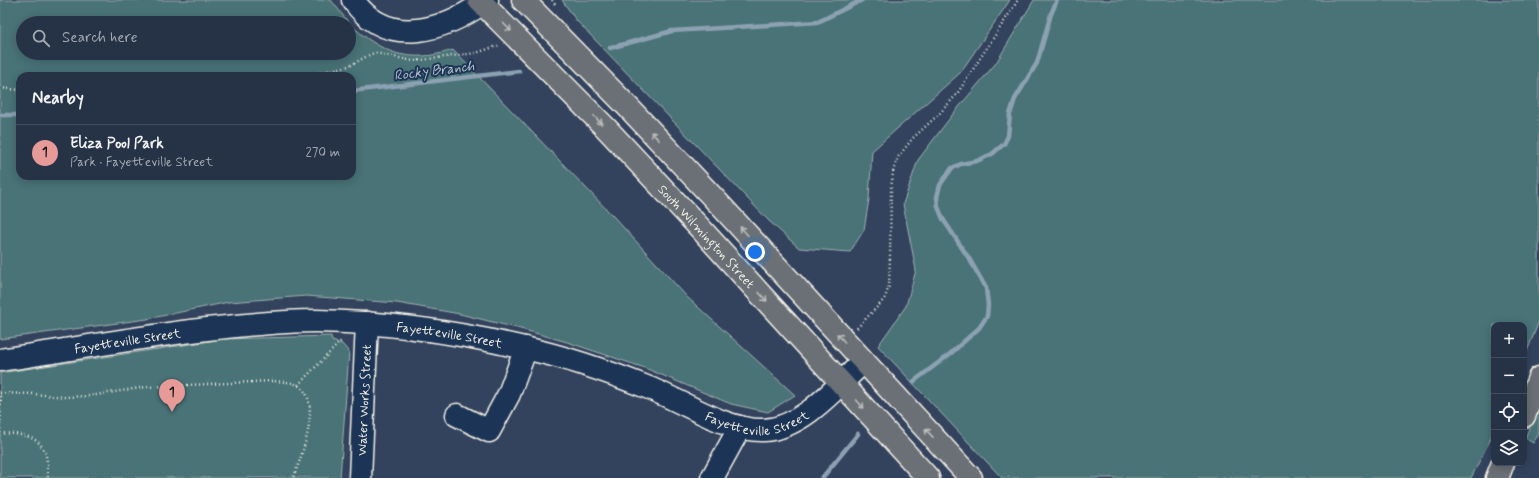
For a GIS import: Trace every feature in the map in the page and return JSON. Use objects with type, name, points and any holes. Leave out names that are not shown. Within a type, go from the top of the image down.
[{"type":"main road","points":[[523,0],[717,201],[863,362],[971,478]]},
{"type":"main road","name":"South Wilmington Street","points":[[483,1],[700,228],[925,477]]},
{"type":"main road","points":[[1527,408],[1539,378]]},
{"type":"main road","points":[[1497,478],[1502,466]]},
{"type":"street","points":[[354,0],[362,10],[379,23],[394,29],[410,32],[425,30],[442,25],[483,1]]},
{"type":"street","name":"Fayetteville Street","points":[[0,360],[127,340],[253,324],[315,321],[366,323],[467,336],[526,348],[580,362],[651,388],[725,422],[740,427],[763,430],[779,428],[792,423],[805,414],[863,362]]},
{"type":"street","name":"Water Works Street","points":[[360,478],[366,323]]},
{"type":"street","points":[[457,415],[489,431],[509,394],[526,348]]},
{"type":"street","points":[[712,478],[740,427]]},
{"type":"path","points":[[854,331],[880,304],[887,292],[890,280],[891,188],[893,172],[898,157],[907,144],[940,113],[957,94],[1018,0]]},
{"type":"path","points":[[322,72],[349,66],[371,54],[376,53],[413,61],[476,53],[500,46],[503,40]]},
{"type":"path","points":[[0,88],[16,90]]},
{"type":"path","points":[[298,385],[342,340]]},
{"type":"path","points":[[48,478],[46,453],[36,440],[28,436],[0,433],[1,393],[65,397],[89,396],[146,387],[272,381],[291,382],[298,385],[305,391],[309,399],[310,410],[308,431],[300,461],[293,478]]},
{"type":"green space","points":[[0,0],[331,0],[344,16],[16,16],[16,60],[356,60],[356,29],[385,49],[409,56],[423,56],[453,50],[612,215],[688,298],[795,395],[768,412],[731,404],[645,368],[567,342],[460,314],[397,303],[306,296],[229,302],[147,319],[0,339]]},
{"type":"green space","points":[[562,0],[1010,0],[960,73],[872,151],[869,199],[864,230],[850,252],[799,248],[769,221],[576,20]]},
{"type":"green space","points":[[1034,0],[1539,0],[1539,321],[1527,351],[1527,322],[1491,322],[1491,438],[1471,478],[1002,478],[878,346],[906,306],[916,270],[903,204],[918,160],[953,114],[996,63]]},
{"type":"green space","points":[[331,336],[332,341],[342,344],[349,352],[340,478],[0,478],[0,373],[224,339]]},
{"type":"green space","points":[[1539,406],[1539,434],[1533,443],[1527,439],[1527,433]]},
{"type":"waterway","name":"Rocky Branch","points":[[610,48],[672,31],[818,22],[862,0]]},
{"type":"waterway","points":[[913,382],[950,354],[979,328],[987,316],[988,305],[986,288],[970,260],[943,219],[938,207],[937,197],[940,185],[952,168],[961,164],[977,161],[992,154],[1004,144],[1008,136],[1010,114],[1015,99],[1037,63],[1051,14],[1057,0]]},
{"type":"waterway","name":"Rocky Branch","points":[[356,91],[519,71]]},
{"type":"waterway","name":"Rocky Branch","points":[[0,115],[16,115]]},
{"type":"waterway","points":[[822,478],[858,434]]},
{"type":"place","name":"Eliza Pool Park","points":[[172,412]]}]
